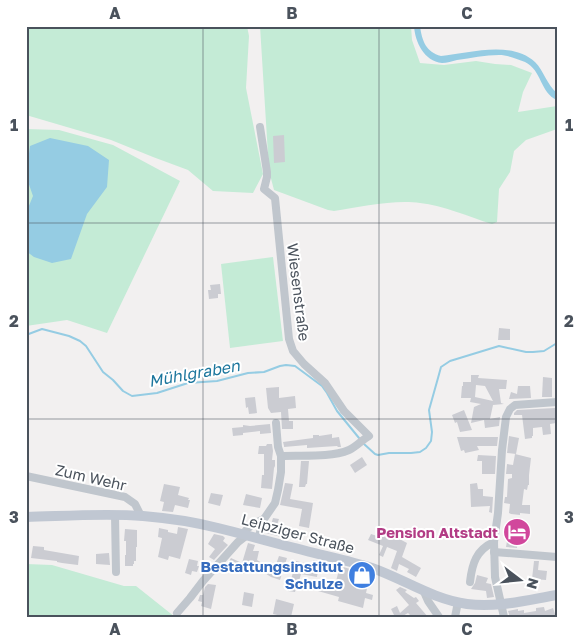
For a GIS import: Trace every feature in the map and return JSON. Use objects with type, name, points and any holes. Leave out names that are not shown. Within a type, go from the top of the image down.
[{"type":"street","name":"Wiesenstraße","points":[[260,127],[267,172],[264,189],[275,198],[289,339],[293,351],[325,383],[344,411],[368,436],[350,449],[339,453],[281,456]]},
{"type":"street","points":[[504,617],[496,577],[494,542],[502,450],[508,412],[515,405],[557,402]]},
{"type":"street","points":[[258,538],[264,519],[274,503],[281,472],[281,456],[276,423]]},
{"type":"street","name":"Zum Wehr","points":[[26,476],[125,497],[135,504],[141,516]]},
{"type":"street","points":[[115,515],[116,572]]},
{"type":"street","name":"Leipziger Straße","points":[[26,517],[115,515],[141,516],[196,523],[245,533],[372,568],[424,592],[458,602],[479,605],[501,604],[557,596]]},
{"type":"street","points":[[177,613],[245,533],[256,522],[264,519]]},
{"type":"street","points":[[470,582],[472,568],[478,555],[487,545],[494,542]]},
{"type":"street","points":[[494,552],[557,558]]},
{"type":"street","points":[[424,592],[439,617]]},
{"type":"street","points":[[455,617],[458,602]]},
{"type":"green space","points":[[26,26],[247,26],[249,36],[246,88],[263,174],[253,193],[213,191],[188,170],[111,140],[26,115]]},
{"type":"green space","points":[[260,26],[411,26],[412,40],[420,63],[444,65],[476,61],[511,65],[532,73],[523,92],[518,112],[557,106],[557,129],[526,140],[514,151],[510,172],[499,189],[497,222],[492,224],[438,206],[410,202],[377,204],[334,211],[328,210],[274,190],[269,171]]},
{"type":"green space","points":[[26,129],[59,130],[113,145],[180,181],[107,333],[67,320],[26,326]]},
{"type":"green space","points":[[273,257],[283,341],[230,348],[221,264]]},
{"type":"green space","points":[[26,564],[52,565],[124,586],[136,586],[175,617],[26,617]]},
{"type":"water","points":[[414,26],[420,26],[428,49],[441,56],[490,50],[514,51],[525,55],[538,66],[557,93],[557,100],[547,92],[531,66],[512,57],[494,55],[444,63],[430,59],[425,55],[416,38]]},
{"type":"water","points":[[50,138],[88,146],[109,160],[107,187],[87,214],[71,259],[52,263],[34,257],[26,251],[26,213],[33,196],[26,176],[30,146]]},
{"type":"building","points":[[284,135],[285,162],[274,163],[273,136]]},
{"type":"building","points":[[220,284],[221,294],[218,294],[218,298],[209,299],[208,290],[211,290],[210,285]]},
{"type":"building","points":[[499,328],[510,329],[510,340],[498,340]]},
{"type":"building","points":[[471,375],[479,375],[478,378],[507,380],[506,389],[499,389],[501,403],[504,404],[493,405],[490,419],[500,417],[499,426],[485,428],[484,420],[471,423],[474,407],[481,404],[470,402],[471,398],[461,398],[463,382],[471,382]],"holes":[[[476,385],[485,386],[493,401],[475,397]]]},
{"type":"building","points":[[543,377],[552,378],[552,397],[542,397]]},
{"type":"building","points":[[518,386],[530,386],[531,398],[509,399],[511,392],[517,394]]},
{"type":"building","points":[[279,387],[279,398],[295,396],[296,408],[288,409],[289,421],[293,421],[293,429],[282,429],[281,412],[271,413],[268,408],[266,388]]},
{"type":"building","points":[[255,397],[257,413],[249,414],[245,398]]},
{"type":"building","points":[[555,408],[556,423],[550,424],[551,434],[543,435],[542,427],[533,428],[532,438],[525,439],[522,415],[514,415],[514,413],[517,410]]},
{"type":"building","points":[[464,410],[472,430],[460,432],[457,422],[455,423],[452,415]]},
{"type":"building","points":[[270,424],[271,433],[260,434],[260,431],[233,436],[232,428],[243,427],[243,425]]},
{"type":"building","points":[[332,434],[332,438],[339,437],[341,447],[307,448],[307,445],[284,447],[283,442],[313,438],[313,435]]},
{"type":"building","points":[[509,436],[519,438],[516,454],[507,453]]},
{"type":"building","points":[[457,437],[498,437],[497,446],[477,446],[479,450],[465,453],[464,450],[461,451]]},
{"type":"building","points":[[267,444],[272,444],[272,460],[275,460],[272,489],[261,488],[262,475],[264,475],[264,454],[258,454],[259,446],[266,446]]},
{"type":"building","points":[[515,454],[531,458],[529,485],[527,490],[524,489],[522,505],[530,505],[530,514],[511,514],[509,513],[510,504],[504,503],[505,497],[507,497],[508,479],[512,478],[512,474],[506,474],[507,464],[513,465]]},
{"type":"building","points":[[478,455],[496,456],[495,474],[482,474],[482,461],[477,461]]},
{"type":"building","points":[[362,457],[367,465],[355,473],[350,465]]},
{"type":"building","points":[[301,461],[309,461],[307,484],[305,487],[299,487]]},
{"type":"building","points":[[285,483],[293,484],[290,499],[313,503],[309,528],[299,526],[302,509],[280,505]]},
{"type":"building","points":[[477,483],[478,489],[483,489],[483,496],[493,497],[492,513],[489,512],[490,506],[471,507],[470,484]]},
{"type":"building","points":[[164,484],[180,487],[178,495],[190,500],[188,508],[175,505],[173,512],[162,511],[164,502],[160,501]]},
{"type":"building","points":[[211,493],[223,495],[220,506],[208,503]]},
{"type":"building","points":[[246,494],[262,498],[260,508],[243,505]]},
{"type":"building","points":[[273,518],[279,519],[275,531],[295,530],[293,538],[266,533],[268,524],[271,525]]},
{"type":"building","points":[[511,523],[519,523],[519,526],[525,527],[524,538],[518,537],[517,548],[506,547],[507,541],[509,541]]},
{"type":"building","points":[[178,527],[188,529],[180,559],[169,556],[168,560],[158,557],[162,538],[158,537],[159,528],[177,534]]},
{"type":"building","points":[[125,529],[137,530],[136,561],[134,561],[133,566],[125,566]]},
{"type":"building","points":[[383,533],[392,535],[407,543],[402,557],[421,568],[416,577],[407,572],[409,569],[399,564],[397,571],[391,568],[397,551],[387,547],[383,557],[379,555],[383,546],[368,540],[371,534],[377,536]]},
{"type":"building","points":[[214,534],[223,536],[225,538],[223,541],[228,545],[214,560],[209,557],[215,549],[208,544]]},
{"type":"building","points":[[248,543],[255,545],[253,551],[259,551],[257,560],[274,570],[279,556],[287,558],[280,580],[260,570],[262,565],[249,563],[244,574],[227,565],[231,558],[242,563]]},
{"type":"building","points":[[33,546],[44,547],[44,550],[79,556],[78,565],[31,558]]},
{"type":"building","points":[[109,553],[110,565],[96,564],[96,554]]},
{"type":"building","points":[[189,559],[198,561],[197,566],[199,566],[197,572],[192,571],[191,575],[185,573]]},
{"type":"building","points":[[313,560],[331,564],[329,570],[318,570],[317,577],[301,574],[295,592],[288,591],[296,561],[312,565]]},
{"type":"building","points":[[534,561],[539,561],[538,570],[547,571],[546,580],[532,579]]},
{"type":"building","points":[[340,566],[370,575],[366,593],[373,595],[372,600],[365,598],[363,608],[338,601],[339,597],[318,591],[321,581],[335,585]]},
{"type":"building","points":[[477,575],[488,578],[486,583],[491,584],[494,597],[487,598],[486,591],[471,589]]},
{"type":"building","points":[[208,584],[216,585],[211,609],[201,606],[202,602],[198,601]]},
{"type":"building","points":[[400,587],[407,590],[405,592],[414,598],[416,597],[419,601],[416,603],[428,617],[412,617],[408,613],[401,617],[395,617],[391,609],[397,606],[400,613],[409,605],[396,590]]},
{"type":"building","points":[[244,592],[254,594],[252,607],[242,605]]},
{"type":"building","points":[[276,599],[294,604],[291,617],[273,614]]},
{"type":"building","points":[[544,607],[545,611],[553,608],[556,617],[510,617],[508,611],[518,609],[518,611],[524,610],[524,613],[536,611],[536,608]]},
{"type":"waterway","name":"Mühlgraben","points":[[26,335],[42,329],[80,341],[86,346],[103,372],[123,391],[132,396],[157,393],[188,383],[217,381],[248,373],[264,372],[280,366],[295,366],[322,386],[337,411],[359,438]]},
{"type":"waterway","name":"Mühlgraben","points":[[364,444],[378,455],[420,452],[426,448],[431,441],[432,432],[429,410],[441,367],[450,361],[499,346],[533,352],[544,351],[557,343]]},
{"type":"place","name":"Pension Altstadt","points":[[517,532]]},
{"type":"place","name":"Bestattungsinstitut Schulze","points":[[362,575]]}]
